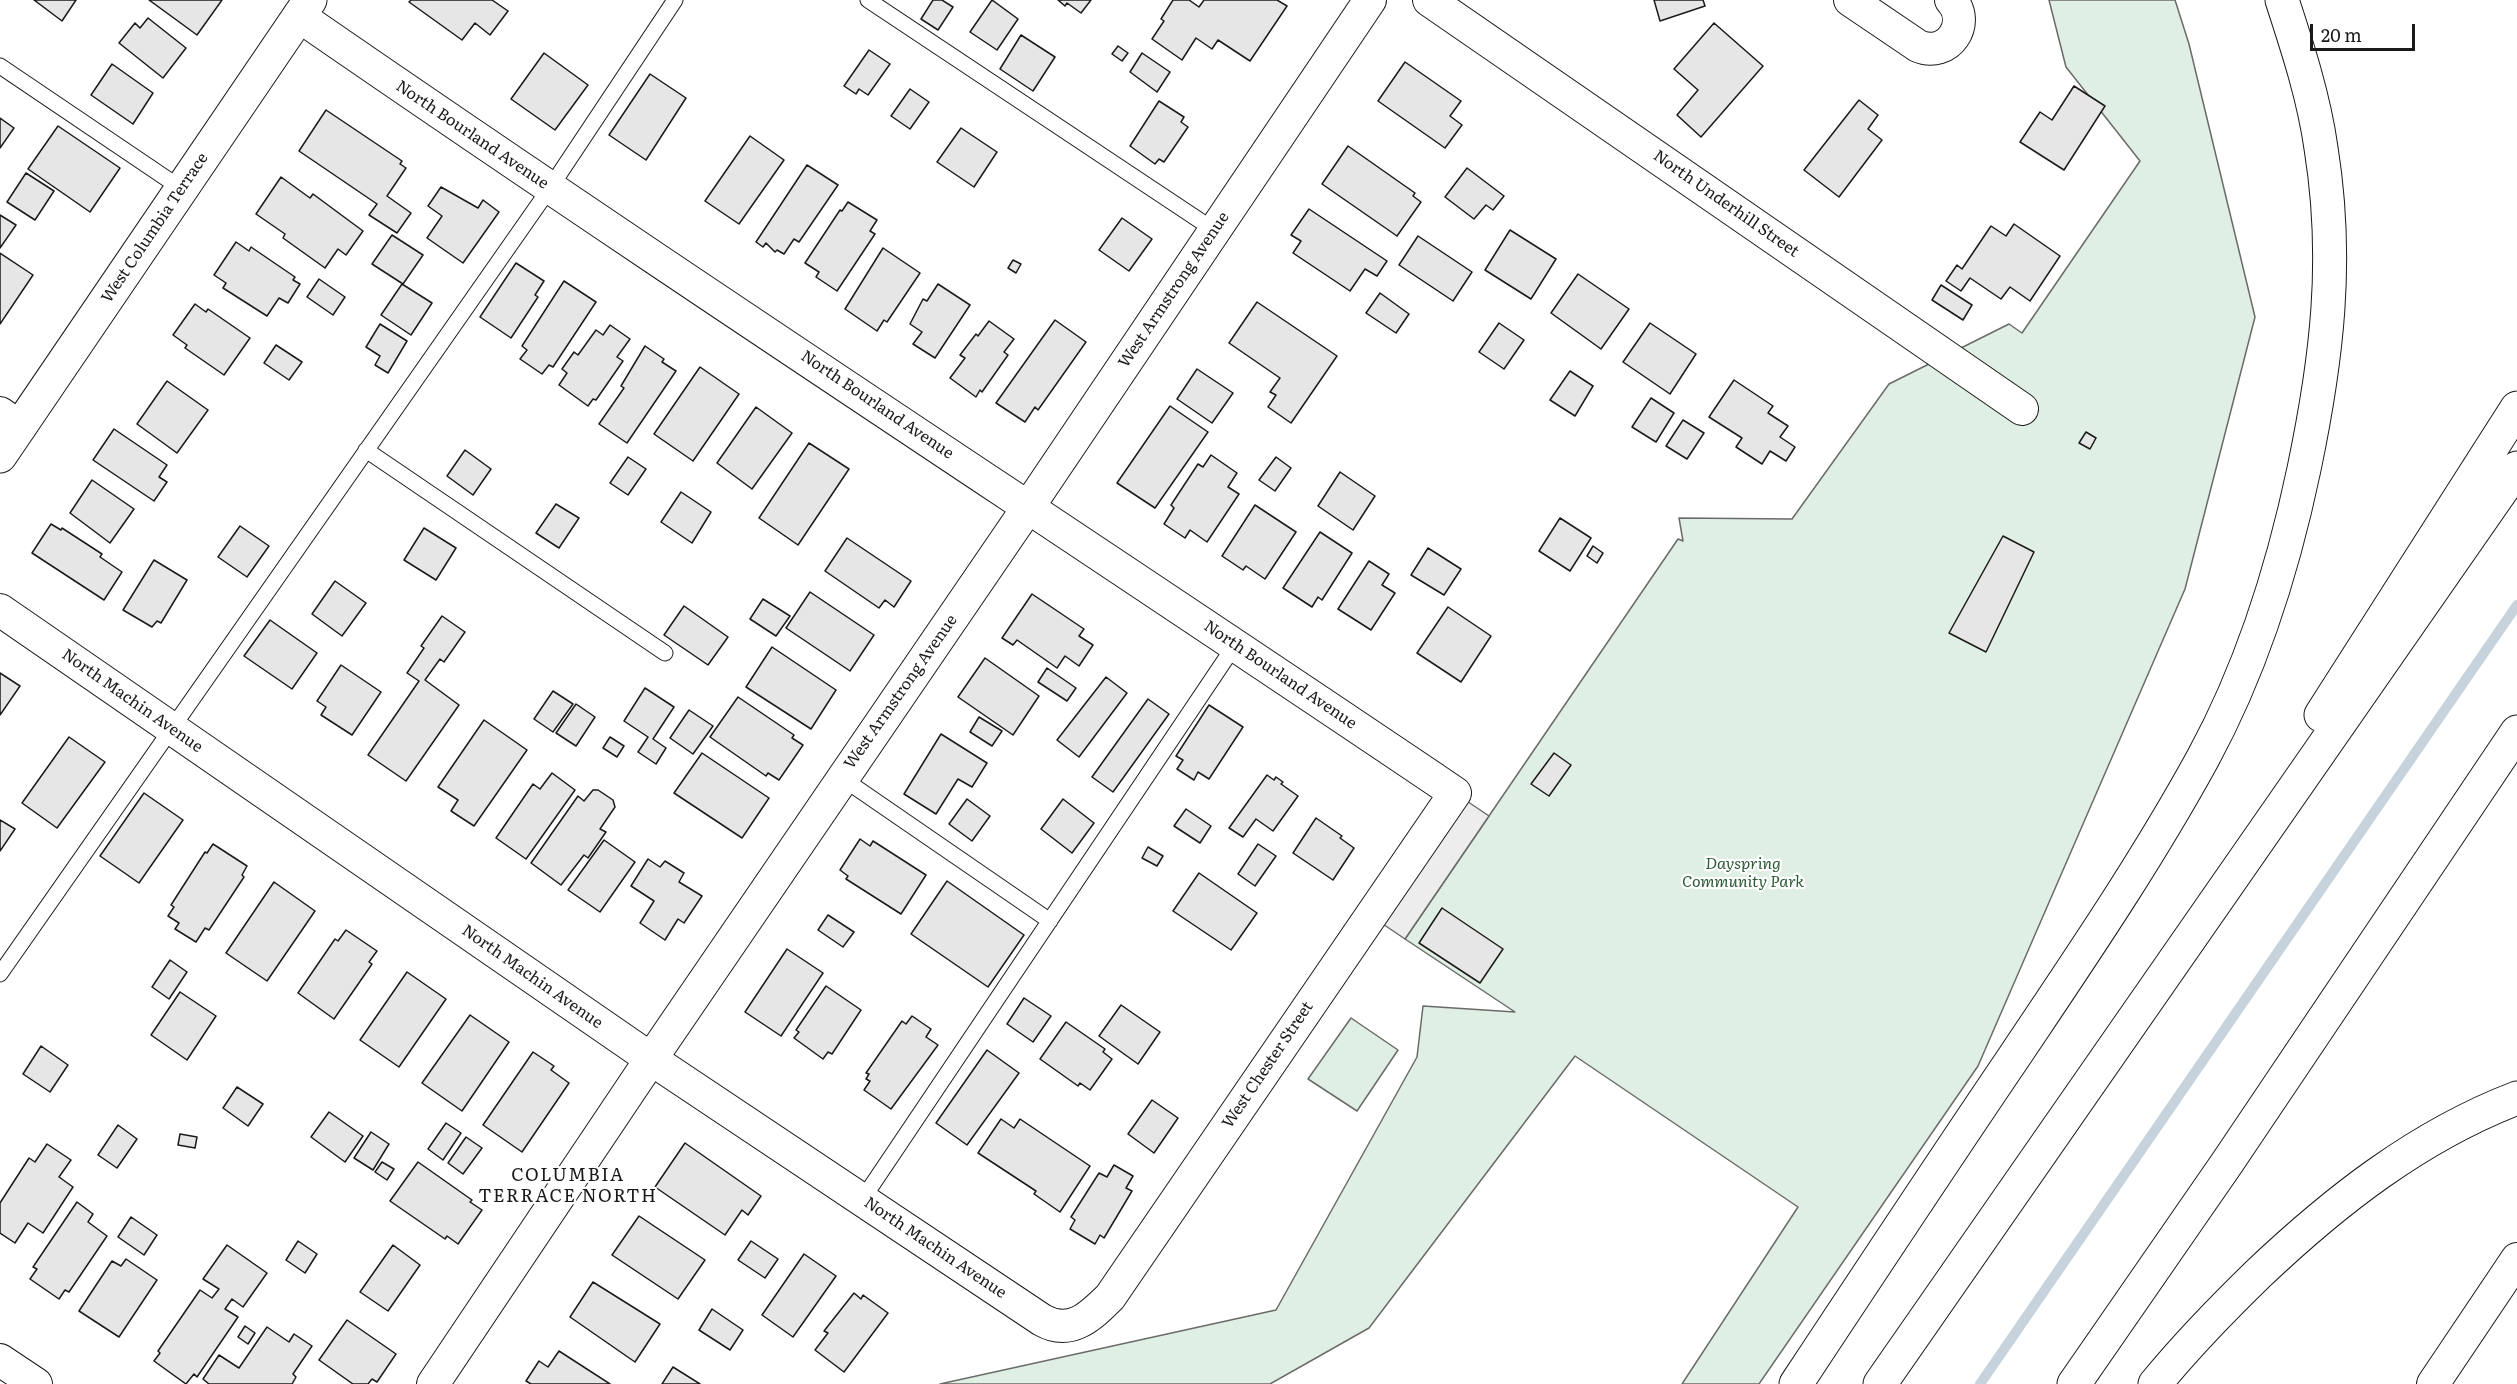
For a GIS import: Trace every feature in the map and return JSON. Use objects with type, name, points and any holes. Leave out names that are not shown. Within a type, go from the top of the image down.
[{"type":"main road","points":[[1796,1384],[2089,946],[2150,848],[2219,726],[2259,633],[2298,495],[2316,409],[2329,310],[2330,248],[2322,153],[2315,112],[2282,0]]},
{"type":"main road","name":"West Columbia Terrace","points":[[0,456],[10,420],[182,189],[304,8]]},
{"type":"main road","points":[[2070,1111],[2517,408]]},
{"type":"main road","points":[[1880,1384],[2517,468]]},
{"type":"main road","points":[[2074,1384],[2240,1143],[2517,732]]},
{"type":"main road","points":[[2155,1384],[2226,1306],[2288,1246],[2341,1201],[2434,1136],[2517,1098]]},
{"type":"street","name":"West Armstrong Avenue","points":[[433,1384],[1370,0]]},
{"type":"street","name":"North Underhill Street","points":[[1429,0],[2022,409]]},
{"type":"street","points":[[1850,0],[1918,46],[1929,49],[1948,44],[1959,30],[1960,19],[1951,0]]},
{"type":"street","name":"North Bourland Avenue","points":[[304,8],[550,188],[1029,506],[1455,793]]},
{"type":"street","name":"North Machin Avenue","points":[[0,610],[651,1059],[1047,1323],[1071,1327]]},
{"type":"street","name":"West Chester Street","points":[[1071,1327],[1088,1317],[1110,1297],[1455,793]]},
{"type":"street","points":[[2433,1384],[2517,1259]]},
{"type":"street","points":[[0,1360],[36,1384]]},
{"type":"lane","points":[[0,974],[550,188],[675,0]]},
{"type":"lane","points":[[868,0],[1214,230]]},
{"type":"lane","points":[[0,66],[182,189]]},
{"type":"lane","points":[[366,450],[664,653]]},
{"type":"lane","points":[[862,1200],[1235,645]]},
{"type":"lane","points":[[842,777],[1050,921]]},
{"type":"green space","name":"Dayspring Community Park","points":[[2049,0],[2175,0],[2189,44],[2255,317],[2185,589],[1978,1066],[1759,1384],[1682,1384],[1798,1207],[1575,1056],[1369,1328],[1270,1384],[940,1384],[1276,1310],[1417,1057],[1423,1006],[1515,1012],[1405,939],[1678,539],[1683,541],[1679,518],[1792,519],[1889,384],[2009,324],[2022,333],[2140,161],[2066,67]]},
{"type":"green space","points":[[1351,1018],[1398,1050],[1357,1111],[1308,1079]]},
{"type":"shaded area","points":[[1455,793],[1489,816],[1405,939],[1371,916]]},
{"type":"building","points":[[34,0],[76,0],[62,21]]},
{"type":"building","points":[[149,0],[222,0],[197,35]]},
{"type":"building","points":[[411,0],[492,0],[508,11],[490,35],[475,23],[462,40],[409,2]]},
{"type":"building","points":[[933,0],[942,0],[953,7],[938,30],[921,19]]},
{"type":"building","points":[[992,0],[1018,19],[997,50],[970,32]]},
{"type":"building","points":[[1058,0],[1091,0],[1081,13],[1067,3],[1065,6]]},
{"type":"building","points":[[1173,0],[1189,0],[1199,7],[1204,0],[1277,0],[1287,6],[1250,61],[1218,40],[1212,49],[1196,38],[1182,60],[1152,39],[1164,21],[1161,19]]},
{"type":"building","points":[[1654,0],[1703,0],[1705,6],[1660,21]]},
{"type":"building","points":[[148,18],[186,48],[163,78],[119,43],[135,23],[140,28]]},
{"type":"building","points":[[1714,23],[1763,66],[1701,137],[1677,115],[1698,90],[1674,69]]},
{"type":"building","points":[[1021,35],[1055,57],[1033,91],[1000,69]]},
{"type":"building","points":[[1118,46],[1128,53],[1122,61],[1112,54]]},
{"type":"building","points":[[869,50],[890,64],[868,95],[859,89],[856,94],[844,86]]},
{"type":"building","points":[[544,53],[588,85],[555,130],[511,99]]},
{"type":"building","points":[[1142,53],[1170,72],[1157,92],[1130,72]]},
{"type":"building","points":[[1405,62],[1461,101],[1450,116],[1462,125],[1445,148],[1378,101]]},
{"type":"building","points":[[112,64],[153,93],[133,124],[91,95]]},
{"type":"building","points":[[650,74],[686,98],[646,160],[609,135]]},
{"type":"building","points":[[2074,86],[2105,106],[2064,170],[2020,142],[2040,112],[2052,120]]},
{"type":"building","points":[[910,89],[929,102],[910,129],[891,116]]},
{"type":"building","points":[[1859,100],[1878,115],[1868,129],[1882,140],[1839,197],[1804,170]]},
{"type":"building","points":[[1159,101],[1184,117],[1181,122],[1188,127],[1164,162],[1159,159],[1155,164],[1130,146]]},
{"type":"building","points":[[326,110],[402,161],[400,164],[406,168],[387,196],[411,213],[397,233],[369,215],[377,204],[299,151]]},
{"type":"building","points":[[0,118],[14,128],[0,148]]},
{"type":"building","points":[[58,126],[120,168],[90,212],[28,169]]},
{"type":"building","points":[[961,128],[997,152],[974,187],[937,162]]},
{"type":"building","points":[[750,136],[784,160],[739,224],[705,201]]},
{"type":"building","points":[[1348,146],[1415,193],[1413,196],[1421,202],[1397,236],[1322,184]]},
{"type":"building","points":[[807,165],[838,185],[799,242],[794,239],[784,254],[777,250],[775,252],[766,243],[763,247],[756,242]]},
{"type":"building","points":[[1467,168],[1504,196],[1493,210],[1486,205],[1474,219],[1445,197]]},
{"type":"building","points":[[26,173],[54,191],[35,220],[7,202]]},
{"type":"building","points":[[281,177],[310,198],[313,194],[363,231],[346,255],[338,249],[325,268],[283,238],[285,234],[256,214]]},
{"type":"building","points":[[441,187],[478,208],[483,200],[499,212],[463,263],[427,238],[442,216],[428,206]]},
{"type":"building","points":[[848,202],[877,220],[870,231],[875,234],[837,291],[816,277],[819,272],[805,263],[840,210],[842,211]]},
{"type":"building","points":[[1309,209],[1387,261],[1377,276],[1365,269],[1350,291],[1293,253],[1301,241],[1291,235]]},
{"type":"building","points":[[0,215],[16,225],[0,248]]},
{"type":"building","points":[[1122,218],[1152,239],[1129,271],[1099,250]]},
{"type":"building","points":[[2014,224],[2060,256],[2030,301],[2010,287],[2001,299],[1970,278],[1961,291],[1946,281],[1957,265],[1962,269],[1991,226],[2006,236]]},
{"type":"building","points":[[1510,230],[1556,259],[1531,299],[1485,270]]},
{"type":"building","points":[[392,235],[423,255],[403,284],[372,264]]},
{"type":"building","points":[[1418,236],[1472,272],[1453,301],[1399,265]]},
{"type":"building","points":[[236,242],[249,251],[251,247],[295,277],[293,280],[300,284],[288,303],[279,298],[267,316],[223,288],[226,283],[214,275]]},
{"type":"building","points":[[883,248],[920,273],[887,322],[884,320],[877,331],[845,309]]},
{"type":"building","points":[[0,253],[33,275],[0,324]]},
{"type":"building","points":[[1013,260],[1021,264],[1016,273],[1008,268]]},
{"type":"building","points":[[516,263],[544,281],[535,295],[538,297],[511,338],[480,317]]},
{"type":"building","points":[[1578,274],[1629,309],[1601,349],[1551,313]]},
{"type":"building","points":[[319,279],[345,297],[333,315],[307,297]]},
{"type":"building","points":[[564,281],[596,302],[553,367],[549,365],[542,374],[520,359],[527,350],[522,346]]},
{"type":"building","points":[[402,284],[432,303],[411,335],[381,315]]},
{"type":"building","points":[[938,284],[970,305],[935,358],[913,344],[922,332],[910,324],[923,299],[927,301]]},
{"type":"building","points":[[1941,285],[1972,305],[1963,320],[1932,300]]},
{"type":"building","points":[[1380,293],[1409,314],[1396,333],[1366,313]]},
{"type":"building","points":[[1257,302],[1337,356],[1291,423],[1268,407],[1276,395],[1270,392],[1280,378],[1229,343]]},
{"type":"building","points":[[195,304],[206,312],[208,309],[250,338],[224,375],[185,348],[187,345],[173,335]]},
{"type":"building","points":[[1055,320],[1086,342],[1038,410],[1035,407],[1025,422],[996,403]]},
{"type":"building","points":[[989,321],[1014,339],[1004,352],[1008,355],[976,397],[950,378],[965,358],[960,355]]},
{"type":"building","points":[[1499,323],[1524,340],[1504,369],[1479,352]]},
{"type":"building","points":[[1650,323],[1696,354],[1670,394],[1623,362]]},
{"type":"building","points":[[380,324],[407,341],[388,373],[375,365],[380,356],[366,347]]},
{"type":"building","points":[[610,325],[630,339],[617,357],[623,361],[596,400],[593,399],[588,406],[559,385],[567,373],[562,369],[574,352],[578,355],[596,330],[603,335]]},
{"type":"building","points":[[276,345],[302,362],[289,380],[264,363]]},
{"type":"building","points":[[645,346],[664,359],[662,362],[676,371],[627,443],[599,424],[624,388],[621,386]]},
{"type":"building","points":[[700,367],[739,394],[693,461],[654,434]]},
{"type":"building","points":[[1197,369],[1233,393],[1212,423],[1177,399]]},
{"type":"building","points":[[1570,371],[1593,386],[1575,416],[1550,400]]},
{"type":"building","points":[[1734,380],[1773,406],[1768,413],[1788,426],[1780,437],[1795,447],[1786,461],[1770,451],[1762,464],[1736,447],[1742,438],[1709,417]]},
{"type":"building","points":[[167,381],[208,410],[177,453],[137,424]]},
{"type":"building","points":[[1651,398],[1674,413],[1656,442],[1632,427]]},
{"type":"building","points":[[1170,406],[1208,432],[1155,508],[1117,483]]},
{"type":"building","points":[[756,407],[792,433],[752,489],[717,463]]},
{"type":"building","points":[[1683,420],[1704,433],[1687,459],[1666,446]]},
{"type":"building","points":[[114,429],[167,465],[159,477],[167,482],[154,501],[93,460]]},
{"type":"building","points":[[2086,432],[2096,438],[2090,449],[2079,443]]},
{"type":"building","points":[[809,443],[849,469],[798,545],[759,518]]},
{"type":"building","points":[[465,450],[491,469],[473,495],[447,476]]},
{"type":"building","points":[[1211,455],[1237,473],[1228,487],[1239,494],[1207,542],[1190,530],[1185,538],[1164,524],[1174,508],[1171,505],[1198,464],[1203,467]]},
{"type":"building","points":[[628,457],[646,469],[628,495],[610,483]]},
{"type":"building","points":[[1276,457],[1291,468],[1275,491],[1259,480]]},
{"type":"building","points":[[1340,472],[1375,496],[1353,530],[1318,506]]},
{"type":"building","points":[[92,480],[134,509],[110,543],[70,513]]},
{"type":"building","points":[[681,492],[711,512],[692,543],[661,522]]},
{"type":"building","points":[[556,504],[579,518],[559,548],[536,533]]},
{"type":"building","points":[[1255,505],[1296,532],[1265,579],[1246,566],[1243,570],[1222,556]]},
{"type":"building","points":[[1560,518],[1591,538],[1570,571],[1539,551]]},
{"type":"building","points":[[51,524],[61,530],[62,528],[102,554],[100,557],[122,572],[104,600],[32,553]]},
{"type":"building","points":[[240,526],[269,546],[247,577],[218,557]]},
{"type":"building","points":[[424,528],[456,548],[436,580],[404,560]]},
{"type":"building","points":[[1320,532],[1352,553],[1322,600],[1318,597],[1312,607],[1283,588]]},
{"type":"building","points":[[2003,536],[2034,552],[1986,652],[1949,633]]},
{"type":"building","points":[[847,538],[911,581],[894,607],[885,600],[879,608],[825,571]]},
{"type":"building","points":[[1593,546],[1603,553],[1597,563],[1587,556]]},
{"type":"building","points":[[1428,548],[1461,569],[1444,595],[1411,575]]},
{"type":"building","points":[[154,560],[187,580],[161,623],[157,621],[152,627],[123,610]]},
{"type":"building","points":[[1369,561],[1389,574],[1382,585],[1395,593],[1371,630],[1338,609]]},
{"type":"building","points":[[335,581],[366,603],[342,636],[312,614]]},
{"type":"building","points":[[810,592],[874,635],[850,671],[786,628]]},
{"type":"building","points":[[1032,594],[1084,629],[1079,636],[1093,645],[1079,666],[1065,656],[1057,668],[1017,640],[1013,645],[1002,638]]},
{"type":"building","points":[[763,599],[790,616],[776,636],[750,619]]},
{"type":"building","points":[[684,606],[728,637],[708,665],[664,635]]},
{"type":"building","points":[[1448,607],[1491,636],[1461,682],[1417,653]]},
{"type":"building","points":[[442,616],[465,632],[444,662],[440,659],[425,680],[459,705],[406,781],[368,755],[419,681],[407,673],[424,648],[421,646]]},
{"type":"building","points":[[270,620],[317,653],[292,689],[244,656]]},
{"type":"building","points":[[772,647],[836,690],[811,729],[746,687]]},
{"type":"building","points":[[985,658],[1039,696],[1013,735],[958,697]]},
{"type":"building","points":[[341,665],[381,692],[352,735],[321,715],[326,707],[317,701]]},
{"type":"building","points":[[1047,668],[1076,688],[1067,701],[1038,682]]},
{"type":"building","points":[[0,673],[20,686],[0,715]]},
{"type":"building","points":[[1106,677],[1127,693],[1079,757],[1057,740]]},
{"type":"building","points":[[645,688],[674,707],[653,739],[666,748],[656,764],[638,752],[648,737],[624,721]]},
{"type":"building","points":[[553,691],[573,704],[553,732],[534,719]]},
{"type":"building","points":[[738,697],[794,735],[792,738],[803,745],[779,780],[768,773],[766,776],[710,737]]},
{"type":"building","points":[[1148,699],[1169,714],[1113,792],[1092,777]]},
{"type":"building","points":[[576,704],[595,717],[576,746],[556,733]]},
{"type":"building","points":[[1209,705],[1243,727],[1209,779],[1198,772],[1194,780],[1177,769],[1183,760],[1176,756]]},
{"type":"building","points":[[689,710],[713,726],[693,754],[670,738]]},
{"type":"building","points":[[979,717],[1002,731],[992,746],[970,732]]},
{"type":"building","points":[[484,720],[527,750],[474,826],[451,811],[458,800],[438,787]]},
{"type":"building","points":[[941,734],[987,763],[972,787],[958,779],[936,814],[904,794]]},
{"type":"building","points":[[69,737],[105,762],[57,828],[22,803]]},
{"type":"building","points":[[610,737],[624,746],[617,757],[603,748]]},
{"type":"building","points":[[702,753],[769,798],[742,838],[674,793]]},
{"type":"building","points":[[1554,753],[1571,765],[1549,796],[1531,784]]},
{"type":"building","points":[[552,773],[575,790],[526,859],[496,838],[533,784],[540,789]]},
{"type":"building","points":[[1267,775],[1274,780],[1276,777],[1283,782],[1281,784],[1298,796],[1273,831],[1256,819],[1243,837],[1229,828]]},
{"type":"building","points":[[593,790],[598,790],[613,800],[615,807],[600,829],[606,832],[588,858],[584,855],[561,885],[531,863],[578,796],[584,801]]},
{"type":"building","points":[[144,793],[183,820],[139,883],[100,856]]},
{"type":"building","points":[[967,799],[990,816],[972,841],[949,824]]},
{"type":"building","points":[[1063,799],[1094,823],[1072,853],[1041,829]]},
{"type":"building","points":[[1186,809],[1211,826],[1200,843],[1174,826]]},
{"type":"building","points":[[1316,818],[1342,836],[1340,838],[1354,848],[1333,880],[1293,853]]},
{"type":"building","points":[[0,820],[15,829],[0,851]]},
{"type":"building","points":[[860,839],[870,846],[873,841],[926,875],[901,914],[846,879],[848,876],[840,870]]},
{"type":"building","points":[[604,840],[635,862],[600,912],[568,890]]},
{"type":"building","points":[[213,844],[247,866],[242,875],[244,877],[209,930],[205,928],[196,942],[175,929],[179,923],[168,916],[174,907],[171,905],[205,852],[207,853]]},
{"type":"building","points":[[1258,844],[1276,856],[1255,886],[1238,874]]},
{"type":"building","points":[[1148,847],[1163,856],[1157,866],[1142,858]]},
{"type":"building","points":[[648,859],[660,867],[665,861],[684,873],[679,882],[702,896],[684,923],[678,919],[665,940],[640,923],[654,901],[631,886]]},
{"type":"building","points":[[1199,873],[1257,913],[1231,950],[1173,911]]},
{"type":"building","points":[[947,881],[1024,935],[988,987],[911,934]]},
{"type":"building","points":[[274,882],[315,911],[267,981],[226,953]]},
{"type":"building","points":[[1442,908],[1503,949],[1480,983],[1419,943]]},
{"type":"building","points":[[828,915],[854,932],[843,947],[818,930]]},
{"type":"building","points":[[346,930],[377,951],[369,962],[372,964],[334,1019],[298,993],[335,939],[338,941]]},
{"type":"building","points":[[787,949],[823,973],[781,1036],[745,1012]]},
{"type":"building","points":[[170,960],[187,972],[169,999],[152,987]]},
{"type":"building","points":[[407,972],[446,999],[399,1067],[360,1040]]},
{"type":"building","points":[[826,986],[861,1010],[832,1054],[828,1052],[823,1059],[794,1038],[799,1032],[796,1030]]},
{"type":"building","points":[[180,992],[216,1016],[187,1060],[151,1035]]},
{"type":"building","points":[[1024,998],[1051,1016],[1033,1042],[1007,1024]]},
{"type":"building","points":[[1121,1005],[1160,1032],[1138,1064],[1099,1036]]},
{"type":"building","points":[[470,1015],[509,1042],[462,1111],[422,1083]]},
{"type":"building","points":[[912,1016],[931,1029],[926,1037],[938,1045],[891,1109],[864,1090],[870,1081],[866,1079],[869,1074],[866,1073],[902,1021],[906,1024]]},
{"type":"building","points":[[1066,1022],[1105,1049],[1103,1052],[1112,1059],[1090,1090],[1080,1083],[1078,1086],[1040,1059]]},
{"type":"building","points":[[41,1046],[68,1065],[50,1092],[23,1074]]},
{"type":"building","points":[[987,1050],[1019,1073],[967,1145],[936,1123]]},
{"type":"building","points":[[533,1052],[554,1066],[551,1070],[569,1083],[522,1152],[483,1125]]},
{"type":"building","points":[[237,1087],[263,1104],[248,1126],[223,1108]]},
{"type":"building","points":[[1152,1100],[1178,1118],[1154,1153],[1128,1134]]},
{"type":"building","points":[[329,1112],[363,1136],[345,1162],[311,1137]]},
{"type":"building","points":[[1001,1119],[1014,1128],[1020,1119],[1090,1166],[1060,1212],[1034,1194],[1036,1191],[978,1153]]},
{"type":"building","points":[[446,1123],[461,1133],[443,1160],[428,1149]]},
{"type":"building","points":[[118,1125],[137,1139],[117,1168],[98,1155]]},
{"type":"building","points":[[371,1132],[389,1144],[373,1170],[354,1158]]},
{"type":"building","points":[[180,1134],[197,1137],[195,1148],[178,1145]]},
{"type":"building","points":[[466,1137],[482,1148],[463,1174],[448,1163]]},
{"type":"building","points":[[685,1143],[761,1196],[748,1215],[742,1210],[725,1235],[655,1187]]},
{"type":"building","points":[[47,1144],[71,1160],[59,1177],[73,1187],[43,1233],[28,1223],[15,1243],[0,1233],[0,1203],[29,1158],[35,1162]]},
{"type":"building","points":[[382,1162],[394,1169],[387,1180],[375,1172]]},
{"type":"building","points":[[418,1162],[472,1200],[470,1202],[482,1210],[458,1244],[447,1236],[445,1239],[390,1201]]},
{"type":"building","points":[[1114,1165],[1133,1176],[1126,1188],[1132,1191],[1104,1238],[1100,1235],[1095,1244],[1070,1229],[1075,1220],[1071,1217],[1099,1173],[1107,1177]]},
{"type":"building","points":[[77,1202],[93,1214],[88,1222],[107,1236],[69,1292],[65,1290],[59,1299],[30,1279],[37,1269],[33,1267]]},
{"type":"building","points":[[639,1216],[705,1260],[678,1299],[612,1255]]},
{"type":"building","points":[[131,1217],[157,1235],[144,1255],[118,1237]]},
{"type":"building","points":[[298,1241],[317,1254],[305,1273],[286,1260]]},
{"type":"building","points":[[751,1241],[778,1259],[765,1278],[738,1260]]},
{"type":"building","points":[[227,1245],[267,1273],[243,1307],[232,1299],[225,1309],[238,1317],[197,1377],[194,1374],[186,1384],[154,1361],[160,1353],[158,1351],[200,1290],[212,1298],[219,1289],[203,1279]]},
{"type":"building","points":[[393,1245],[420,1265],[388,1311],[360,1292]]},
{"type":"building","points":[[804,1254],[836,1276],[793,1337],[762,1315]]},
{"type":"building","points":[[126,1259],[157,1280],[119,1337],[79,1311],[112,1261],[121,1266]]},
{"type":"building","points":[[593,1282],[660,1324],[635,1362],[570,1317]]},
{"type":"building","points":[[854,1293],[861,1299],[863,1295],[888,1313],[844,1372],[815,1350],[828,1333],[824,1331]]},
{"type":"building","points":[[712,1309],[743,1330],[730,1350],[699,1330]]},
{"type":"building","points":[[347,1320],[396,1354],[377,1382],[372,1379],[368,1384],[353,1384],[319,1360]]},
{"type":"building","points":[[245,1326],[255,1333],[248,1344],[238,1337]]},
{"type":"building","points":[[267,1327],[289,1342],[294,1334],[312,1346],[293,1374],[296,1377],[292,1384],[209,1384],[203,1379],[219,1355],[239,1368]]},
{"type":"building","points":[[559,1351],[610,1384],[531,1384],[526,1381],[539,1361],[548,1367]]},
{"type":"building","points":[[673,1367],[700,1384],[662,1384]]},
{"type":"waterway","points":[[1980,1384],[2517,605]]},
{"type":"district","name":"COLUMBIA TERRACE NORTH","points":[[568,1186]]}]
